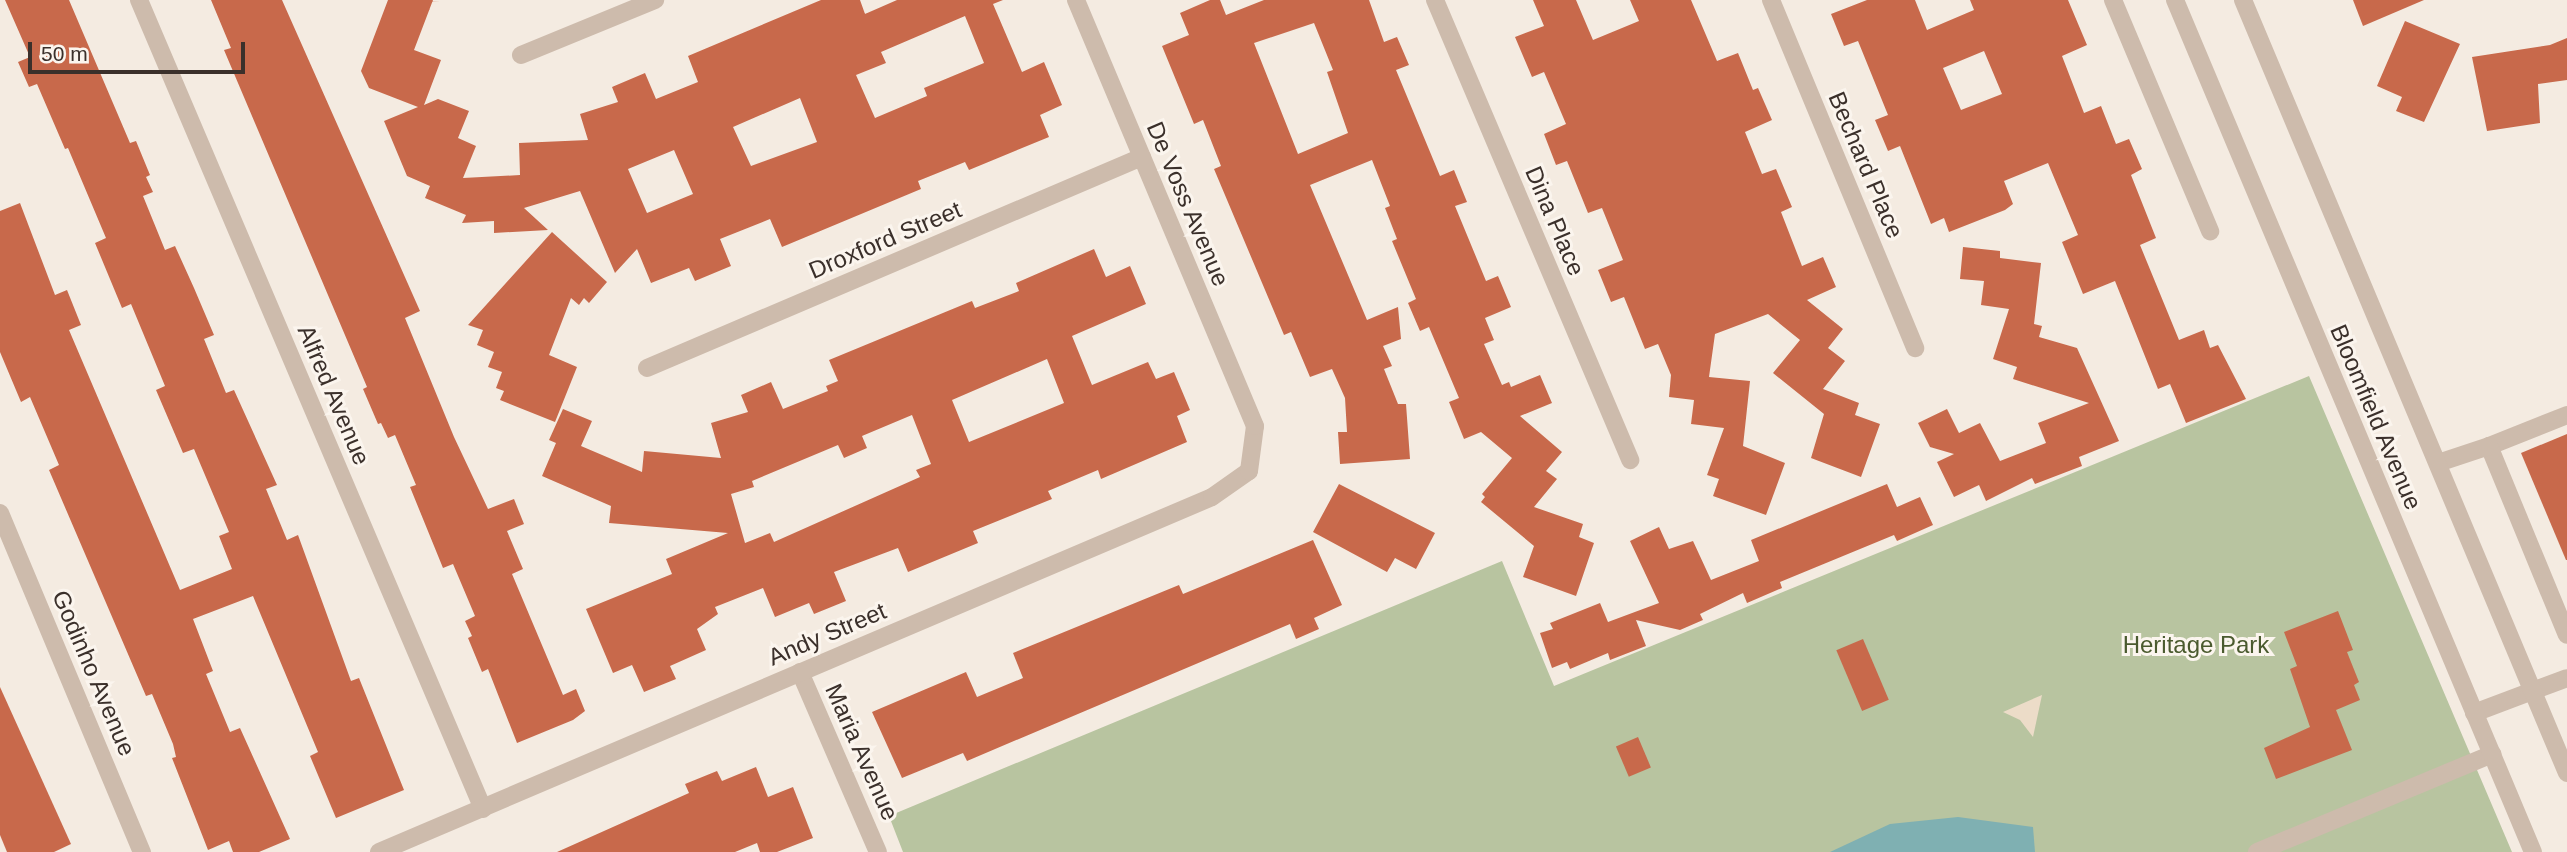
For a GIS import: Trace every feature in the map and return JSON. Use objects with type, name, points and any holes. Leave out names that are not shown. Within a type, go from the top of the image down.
[{"type":"street","name":"Alfred Avenue","points":[[139,0],[483,809]]},
{"type":"street","points":[[521,55],[655,0]]},
{"type":"street","name":"De Voss Avenue","points":[[1076,0],[1255,426]]},
{"type":"street","name":"Dina Place","points":[[1435,0],[1630,460]]},
{"type":"street","name":"Bechard Place","points":[[1771,0],[1915,348]]},
{"type":"street","points":[[2113,0],[2210,231]]},
{"type":"street","name":"Bloomfield Avenue","points":[[2175,0],[2533,852]]},
{"type":"street","name":"Bloomfield Avenue","points":[[2244,0],[2567,773]]},
{"type":"street","name":"Droxford Street","points":[[647,368],[1142,157]]},
{"type":"street","points":[[2438,463],[2567,415]]},
{"type":"street","name":"Andy Street","points":[[380,852],[1212,497],[1249,471],[1255,426]]},
{"type":"street","points":[[2489,446],[2567,635]]},
{"type":"street","name":"Godinho Avenue","points":[[0,513],[142,852]]},
{"type":"street","name":"Maria Avenue","points":[[800,672],[878,852]]},
{"type":"street","points":[[2474,713],[2567,678]]},
{"type":"street","points":[[2257,852],[2492,754]]},
{"type":"green space","name":"Heritage Park","points":[[2309,376],[2512,852],[903,852],[889,816],[1502,561],[1554,686]]},
{"type":"shaded area","points":[[2042,695],[2033,737],[2020,720],[2003,712]]},
{"type":"water","points":[[1958,817],[2033,827],[2035,852],[1830,852],[1890,824]]},
{"type":"building","points":[[5,0],[69,0],[130,143],[136,141],[150,175],[146,177],[153,192],[143,196],[165,250],[175,246],[214,335],[204,339],[226,393],[234,390],[277,485],[266,489],[287,540],[298,535],[351,681],[359,678],[404,790],[336,818],[310,756],[318,752],[253,596],[193,619],[213,671],[206,674],[230,732],[240,728],[290,839],[259,852],[233,852],[229,841],[208,850],[172,758],[176,757],[173,744],[152,694],[146,696],[49,470],[59,465],[30,397],[21,402],[0,352],[0,211],[20,203],[55,295],[67,290],[81,325],[69,330],[180,590],[232,569],[219,536],[229,532],[194,449],[183,453],[156,390],[165,386],[131,304],[122,308],[95,243],[106,238],[68,148],[65,149],[37,84],[29,87],[18,62],[30,57]]},
{"type":"building","points":[[211,0],[282,0],[420,311],[405,318],[454,437],[488,509],[514,499],[524,524],[507,531],[523,569],[512,574],[563,695],[576,689],[585,711],[573,720],[517,743],[488,669],[482,672],[468,638],[472,636],[465,621],[475,616],[453,564],[443,568],[410,487],[416,485],[395,435],[388,438],[381,423],[378,424],[363,389],[367,387],[224,50],[231,48]]},
{"type":"building","points":[[388,0],[433,0],[414,50],[441,60],[424,105],[438,99],[469,111],[458,138],[476,146],[463,178],[520,175],[519,143],[588,140],[580,114],[618,102],[612,87],[645,73],[656,99],[698,82],[688,56],[821,0],[860,0],[865,14],[897,0],[1003,0],[993,4],[1022,72],[1044,62],[1062,105],[1040,115],[1049,137],[969,170],[965,162],[918,181],[921,189],[782,247],[770,219],[720,239],[731,266],[695,281],[689,268],[651,283],[637,249],[615,273],[580,191],[524,208],[548,230],[494,233],[494,221],[462,223],[466,215],[425,198],[430,186],[407,176],[384,121],[418,107],[369,88],[361,71]],"holes":[[[965,16],[984,63],[924,88],[927,96],[875,118],[856,75],[886,63],[881,52]],[[800,98],[817,142],[751,166],[733,127]],[[674,150],[693,194],[647,213],[628,169]]]},
{"type":"building","points":[[1210,0],[1220,0],[1226,15],[1264,0],[1369,0],[1384,42],[1397,37],[1409,65],[1396,70],[1440,176],[1454,170],[1467,202],[1455,206],[1486,281],[1498,276],[1511,307],[1485,318],[1494,340],[1484,344],[1502,385],[1509,382],[1511,387],[1540,375],[1552,403],[1520,416],[1562,452],[1546,471],[1557,479],[1534,507],[1583,524],[1579,537],[1594,543],[1576,596],[1523,577],[1534,546],[1481,502],[1485,497],[1482,494],[1512,458],[1481,432],[1464,439],[1449,402],[1459,398],[1429,327],[1420,331],[1408,303],[1416,299],[1392,241],[1397,239],[1385,208],[1390,206],[1372,160],[1310,185],[1367,320],[1398,307],[1401,339],[1383,346],[1392,366],[1384,369],[1398,404],[1406,404],[1410,459],[1340,464],[1338,432],[1347,432],[1345,398],[1332,369],[1310,377],[1291,332],[1284,335],[1214,169],[1221,166],[1203,120],[1194,124],[1162,46],[1189,35],[1180,13]],"holes":[[[1314,23],[1333,70],[1327,72],[1348,133],[1298,154],[1254,43]]]},
{"type":"building","points":[[1533,0],[1576,0],[1593,40],[1639,21],[1630,0],[1691,0],[1717,61],[1738,53],[1753,90],[1758,88],[1772,120],[1745,132],[1762,174],[1776,169],[1792,207],[1781,212],[1802,266],[1823,257],[1836,287],[1807,300],[1843,329],[1828,348],[1845,361],[1823,389],[1859,403],[1855,415],[1880,424],[1861,477],[1811,458],[1824,414],[1773,373],[1800,340],[1768,314],[1715,334],[1709,377],[1750,381],[1743,446],[1785,463],[1766,515],[1713,496],[1719,479],[1707,475],[1724,428],[1691,424],[1694,400],[1669,397],[1671,375],[1658,344],[1645,349],[1624,297],[1611,302],[1598,270],[1623,260],[1602,208],[1588,213],[1567,161],[1556,165],[1544,134],[1566,124],[1544,72],[1532,77],[1515,37],[1544,26]]},
{"type":"building","points":[[1867,0],[1915,0],[1927,30],[1974,10],[1970,0],[2068,0],[2087,45],[2062,56],[2084,113],[2101,106],[2116,144],[2129,139],[2142,169],[2131,175],[2156,238],[2140,245],[2179,340],[2204,330],[2210,348],[2218,345],[2246,399],[2186,423],[2170,384],[2158,389],[2115,281],[2083,294],[2062,242],[2078,235],[2048,163],[2004,181],[2013,204],[2005,210],[1949,232],[1944,218],[1931,224],[1900,146],[1888,151],[1875,120],[1888,115],[1858,41],[1844,46],[1831,14]],"holes":[[[1984,51],[2002,94],[1961,110],[1943,68]]]},
{"type":"building","points":[[2353,0],[2424,0],[2363,26]]},
{"type":"building","points":[[2405,21],[2460,44],[2424,122],[2396,111],[2402,97],[2377,86]]},
{"type":"building","points":[[2567,38],[2567,80],[2538,84],[2540,123],[2487,131],[2472,57],[2550,45]]},
{"type":"building","points":[[552,232],[607,282],[589,303],[584,298],[579,305],[571,298],[549,355],[577,367],[555,422],[500,400],[504,391],[496,388],[502,372],[488,367],[494,352],[477,345],[483,330],[468,325]]},
{"type":"building","points":[[1963,247],[2000,251],[2000,258],[2041,263],[2034,324],[2042,326],[2039,337],[2077,348],[2119,441],[2079,457],[2082,466],[2035,484],[2032,478],[1986,501],[1979,485],[1954,497],[1937,462],[1954,454],[1930,447],[1918,423],[1947,409],[1959,433],[1980,423],[2000,461],[2046,443],[2038,423],[2089,403],[2013,379],[2017,367],[1993,359],[2009,309],[1981,305],[1984,281],[1960,279]]},
{"type":"building","points":[[1094,249],[1106,277],[1130,266],[1146,304],[1072,336],[1092,385],[1148,362],[1156,379],[1174,372],[1190,410],[1177,416],[1187,442],[1101,479],[1098,470],[1048,491],[1052,499],[973,531],[978,543],[908,572],[898,548],[834,572],[846,601],[814,614],[809,603],[775,617],[763,588],[715,607],[718,614],[697,629],[706,650],[670,666],[676,679],[644,692],[632,665],[613,673],[586,609],[672,574],[666,559],[728,533],[609,523],[611,506],[542,476],[556,443],[549,440],[563,409],[592,421],[581,446],[642,472],[644,451],[721,458],[711,423],[748,412],[741,395],[771,382],[783,409],[828,391],[826,386],[838,381],[829,360],[972,301],[975,308],[1019,291],[1016,283]],"holes":[[[1047,359],[1064,403],[969,442],[952,400]],[[912,415],[931,464],[916,470],[920,477],[774,542],[770,533],[745,543],[731,494],[754,487],[752,481],[838,445],[844,458],[867,448],[862,436]]]},
{"type":"building","points":[[2567,434],[2567,560],[2566,560],[2521,453]]},
{"type":"building","points":[[1339,484],[1435,533],[1416,569],[1395,558],[1387,572],[1313,532]]},
{"type":"building","points":[[1887,484],[1897,507],[1920,497],[1933,525],[1897,541],[1894,535],[1780,582],[1782,588],[1747,603],[1743,593],[1700,614],[1703,620],[1680,630],[1636,620],[1646,646],[1610,660],[1608,653],[1570,669],[1567,662],[1552,668],[1540,633],[1553,629],[1550,623],[1600,603],[1608,622],[1659,603],[1630,541],[1659,527],[1669,549],[1693,541],[1711,580],[1759,561],[1751,540]]},
{"type":"building","points":[[1313,540],[1342,605],[1314,618],[1319,629],[1296,639],[1290,624],[967,761],[963,753],[902,778],[872,712],[966,672],[977,697],[1023,678],[1013,653],[1179,585],[1183,594]]},
{"type":"building","points":[[2338,611],[2353,650],[2347,652],[2359,682],[2354,685],[2360,700],[2336,710],[2352,750],[2276,779],[2264,748],[2310,727],[2290,669],[2297,666],[2284,632]]},
{"type":"building","points":[[1863,639],[1889,700],[1862,711],[1836,650]]},
{"type":"building","points":[[0,687],[71,844],[54,852],[7,852],[0,835]]},
{"type":"building","points":[[1638,737],[1651,767],[1629,777],[1616,746]]},
{"type":"building","points":[[756,767],[768,797],[793,787],[813,838],[777,852],[760,852],[757,843],[735,852],[557,852],[689,793],[685,784],[717,771],[722,781]]}]
